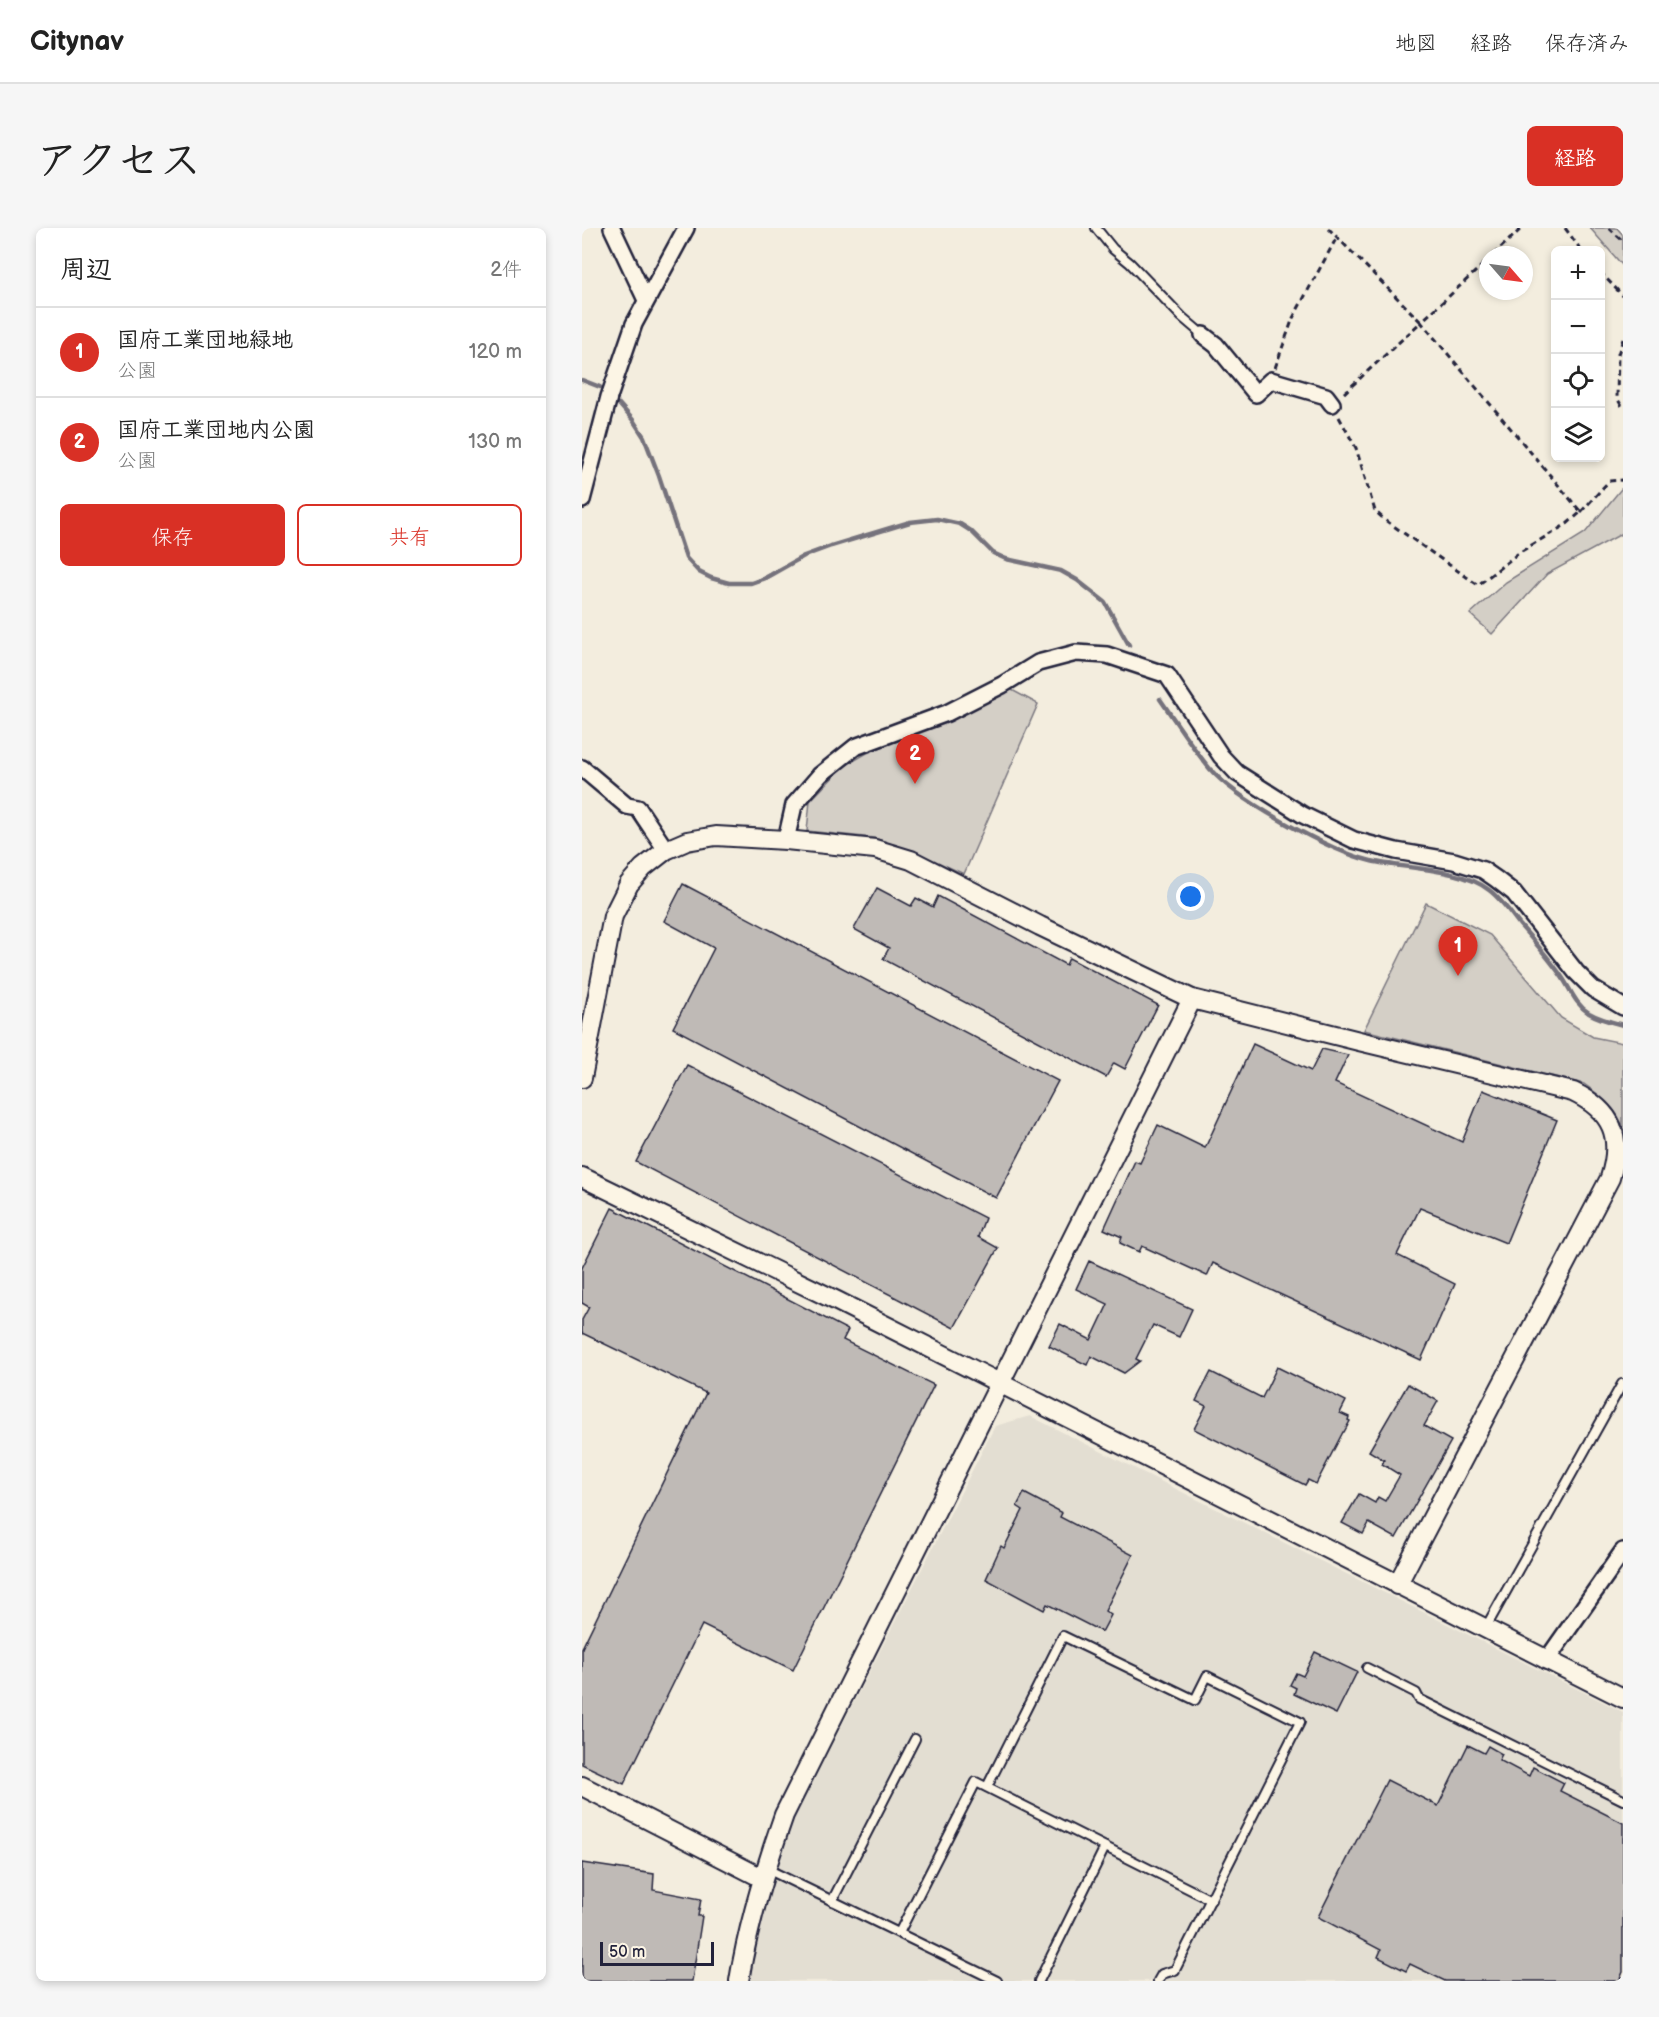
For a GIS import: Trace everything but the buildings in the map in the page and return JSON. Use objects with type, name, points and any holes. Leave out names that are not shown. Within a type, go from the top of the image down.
[{"type":"street","points":[[612,228],[646,300]]},
{"type":"street","points":[[582,500],[609,397],[634,324],[686,228]]},
{"type":"street","points":[[1203,335],[1216,345],[1256,394],[1271,380],[1326,396],[1332,404]]},
{"type":"street","points":[[786,840],[794,805],[820,775],[855,747],[947,713],[1002,685],[1038,663],[1076,653],[1107,655],[1167,675],[1221,756],[1237,773],[1303,815],[1354,840],[1484,870],[1514,893],[1576,972],[1593,989],[1623,1007]]},
{"type":"street","points":[[582,768],[627,806],[638,808],[663,844]]},
{"type":"street","points":[[582,1078],[613,916],[629,884],[663,844],[716,836],[875,849],[911,860],[1040,926],[1192,999],[1573,1092],[1585,1097],[1601,1110],[1610,1122],[1614,1134],[1618,1148],[1610,1179],[1397,1585]]},
{"type":"street","points":[[739,1981],[743,1952],[764,1873],[784,1815],[1192,999]]},
{"type":"street","points":[[582,1177],[837,1301],[1623,1698]]},
{"type":"street","points":[[1546,1661],[1623,1551]]},
{"type":"street","points":[[582,1786],[764,1873]]},
{"type":"lane","points":[[1096,228],[1113,249],[1203,335]]},
{"type":"lane","points":[[1485,1630],[1622,1384]]},
{"type":"lane","points":[[987,1787],[1063,1636],[1195,1700],[1207,1676],[1300,1722],[1175,1970],[1162,1974],[1158,1981]]},
{"type":"lane","points":[[1367,1668],[1416,1693],[1419,1699],[1623,1800]]},
{"type":"lane","points":[[832,1901],[915,1738]]},
{"type":"lane","points":[[899,1933],[976,1782],[1211,1900]]},
{"type":"lane","points":[[1040,1981],[1106,1847]]},
{"type":"lane","points":[[764,1873],[832,1901],[997,1981]]},
{"type":"path","points":[[1328,228],[1421,322],[1581,512]]},
{"type":"path","points":[[1503,246],[1522,228]]},
{"type":"path","points":[[1565,228],[1578,246]]},
{"type":"path","points":[[1609,228],[1623,241]]},
{"type":"path","points":[[1271,380],[1293,318],[1336,237]]},
{"type":"path","points":[[1479,268],[1332,404],[1356,448],[1375,511],[1478,585],[1520,552],[1567,524],[1609,481],[1623,480]]},
{"type":"path","points":[[1605,277],[1623,296]]},
{"type":"path","points":[[1623,339],[1618,354],[1617,398],[1623,408]]},
{"type":"shaded area","points":[[1590,228],[1617,228],[1623,235],[1623,266]]},
{"type":"shaded area","points":[[1623,489],[1623,533],[1547,574],[1492,634],[1470,614],[1506,582],[1585,533]]},
{"type":"shaded area","points":[[1010,689],[1038,704],[964,874],[913,851],[874,838],[807,831],[810,801],[843,767],[867,753],[967,712]]},
{"type":"shaded area","points":[[1426,903],[1490,935],[1561,1018],[1593,1037],[1623,1043],[1623,1127],[1612,1108],[1584,1084],[1364,1030]]},
{"type":"shaded area","points":[[1030,1416],[1623,1712],[1623,1981],[749,1981],[753,1950],[766,1898],[794,1819],[995,1426]]},
{"type":"waterway","points":[[582,380],[600,387]]},
{"type":"waterway","points":[[619,404],[644,437],[686,558],[699,572],[711,578],[729,583],[751,583],[765,578],[804,556],[831,546],[910,522],[937,519],[960,524],[971,531],[993,553],[1006,559],[1061,571],[1077,580],[1105,602],[1129,645]]},
{"type":"waterway","points":[[1160,699],[1210,769],[1223,782],[1262,810],[1309,836],[1353,855],[1385,864],[1449,873],[1464,877],[1489,890],[1547,956],[1580,1005],[1597,1017],[1623,1025]]},
{"type":"place","name":"国府工業団地内公園","points":[[915,784]]},
{"type":"place","name":"国府工業団地緑地","points":[[1458,976]]}]
